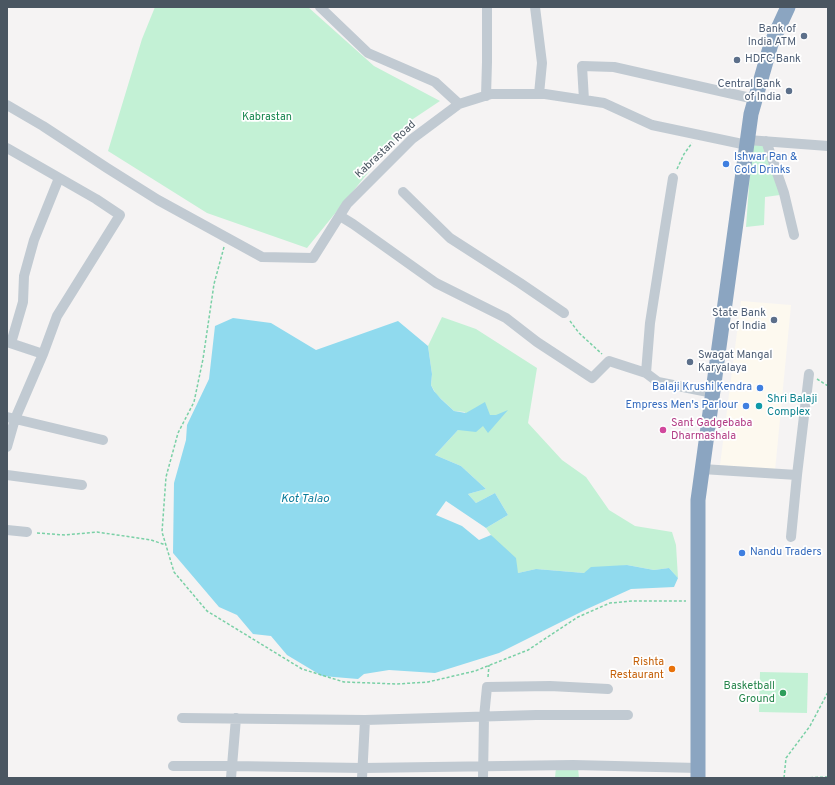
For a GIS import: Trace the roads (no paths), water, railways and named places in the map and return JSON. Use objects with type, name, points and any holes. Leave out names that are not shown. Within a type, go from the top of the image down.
[{"type":"highway","points":[[698,773],[698,500],[751,114],[771,44],[788,7]]},
{"type":"street","points":[[320,7],[368,52],[435,82],[459,104]]},
{"type":"street","points":[[486,96],[487,7]]},
{"type":"street","points":[[535,7],[542,63],[539,94]]},
{"type":"street","points":[[584,100],[582,66],[614,67],[756,99]]},
{"type":"street","name":"Kabrastan Road","points":[[7,105],[43,126],[158,200],[262,257],[313,258],[347,204],[412,139],[459,104],[491,94],[545,94],[604,103],[652,125],[698,135],[747,142],[766,141],[828,146]]},
{"type":"street","points":[[766,141],[784,193],[794,235]]},
{"type":"street","points":[[7,148],[96,199],[120,215],[57,316],[43,354],[11,418],[7,448]]},
{"type":"street","points":[[43,354],[9,342],[23,302],[24,276],[34,240],[59,178]]},
{"type":"street","points":[[646,373],[650,323],[673,178]]},
{"type":"street","points":[[403,192],[450,238],[564,313]]},
{"type":"street","points":[[340,216],[436,283],[506,318],[538,342],[592,378],[609,360],[646,373],[658,382],[713,393]]},
{"type":"street","points":[[791,537],[809,374]]},
{"type":"street","points":[[11,418],[103,440]]},
{"type":"street","points":[[702,469],[797,475]]},
{"type":"street","points":[[7,476],[82,485]]},
{"type":"street","points":[[7,530],[27,532]]},
{"type":"street","points":[[483,778],[484,717],[487,687],[550,686],[608,689]]},
{"type":"street","points":[[182,718],[364,720],[628,715]]},
{"type":"street","points":[[231,778],[236,718]]},
{"type":"street","points":[[362,773],[364,720]]},
{"type":"street","points":[[173,766],[232,766],[362,773],[483,766],[573,765],[698,773]]},
{"type":"water","name":"Kot Talao","points":[[233,318],[271,323],[316,350],[398,321],[428,346],[432,374],[431,385],[441,399],[454,411],[466,413],[485,402],[490,415],[496,415],[508,410],[488,433],[483,426],[476,432],[458,430],[435,455],[461,466],[486,489],[468,494],[476,503],[495,493],[508,515],[486,528],[446,501],[436,515],[462,526],[479,540],[491,535],[516,558],[518,573],[536,569],[584,573],[591,567],[627,565],[654,570],[669,568],[678,578],[674,587],[631,589],[499,653],[435,673],[389,670],[364,674],[358,679],[322,676],[287,655],[271,636],[253,634],[237,615],[219,607],[173,553],[174,483],[186,440],[187,425],[209,379],[215,326]]},
{"type":"place","name":"Bank of India ATM","points":[[804,36]]},
{"type":"place","name":"HDFC Bank","points":[[737,60]]},
{"type":"place","name":"Central Bank of India","points":[[789,91]]},
{"type":"place","name":"Ishwar Pan & Cold Drinks","points":[[726,164]]},
{"type":"place","name":"State Bank of India","points":[[774,320]]},
{"type":"place","name":"Swagat Mangal Karyalaya","points":[[690,362]]},
{"type":"place","name":"Balaji Krushi Kendra","points":[[760,388]]},
{"type":"place","name":"Empress Men's Parlour","points":[[746,406]]},
{"type":"place","name":"Shri Balaji Complex","points":[[759,406]]},
{"type":"place","name":"Sant Gadgebaba Dharmashala","points":[[663,430]]},
{"type":"place","name":"Nandu Traders","points":[[742,553]]},
{"type":"place","name":"Rishta Restaurant","points":[[672,669]]},
{"type":"place","name":"Basketball Ground","points":[[783,693]]},
{"type":"park label","name":"Kabrastan","points":[[267,118]]}]
